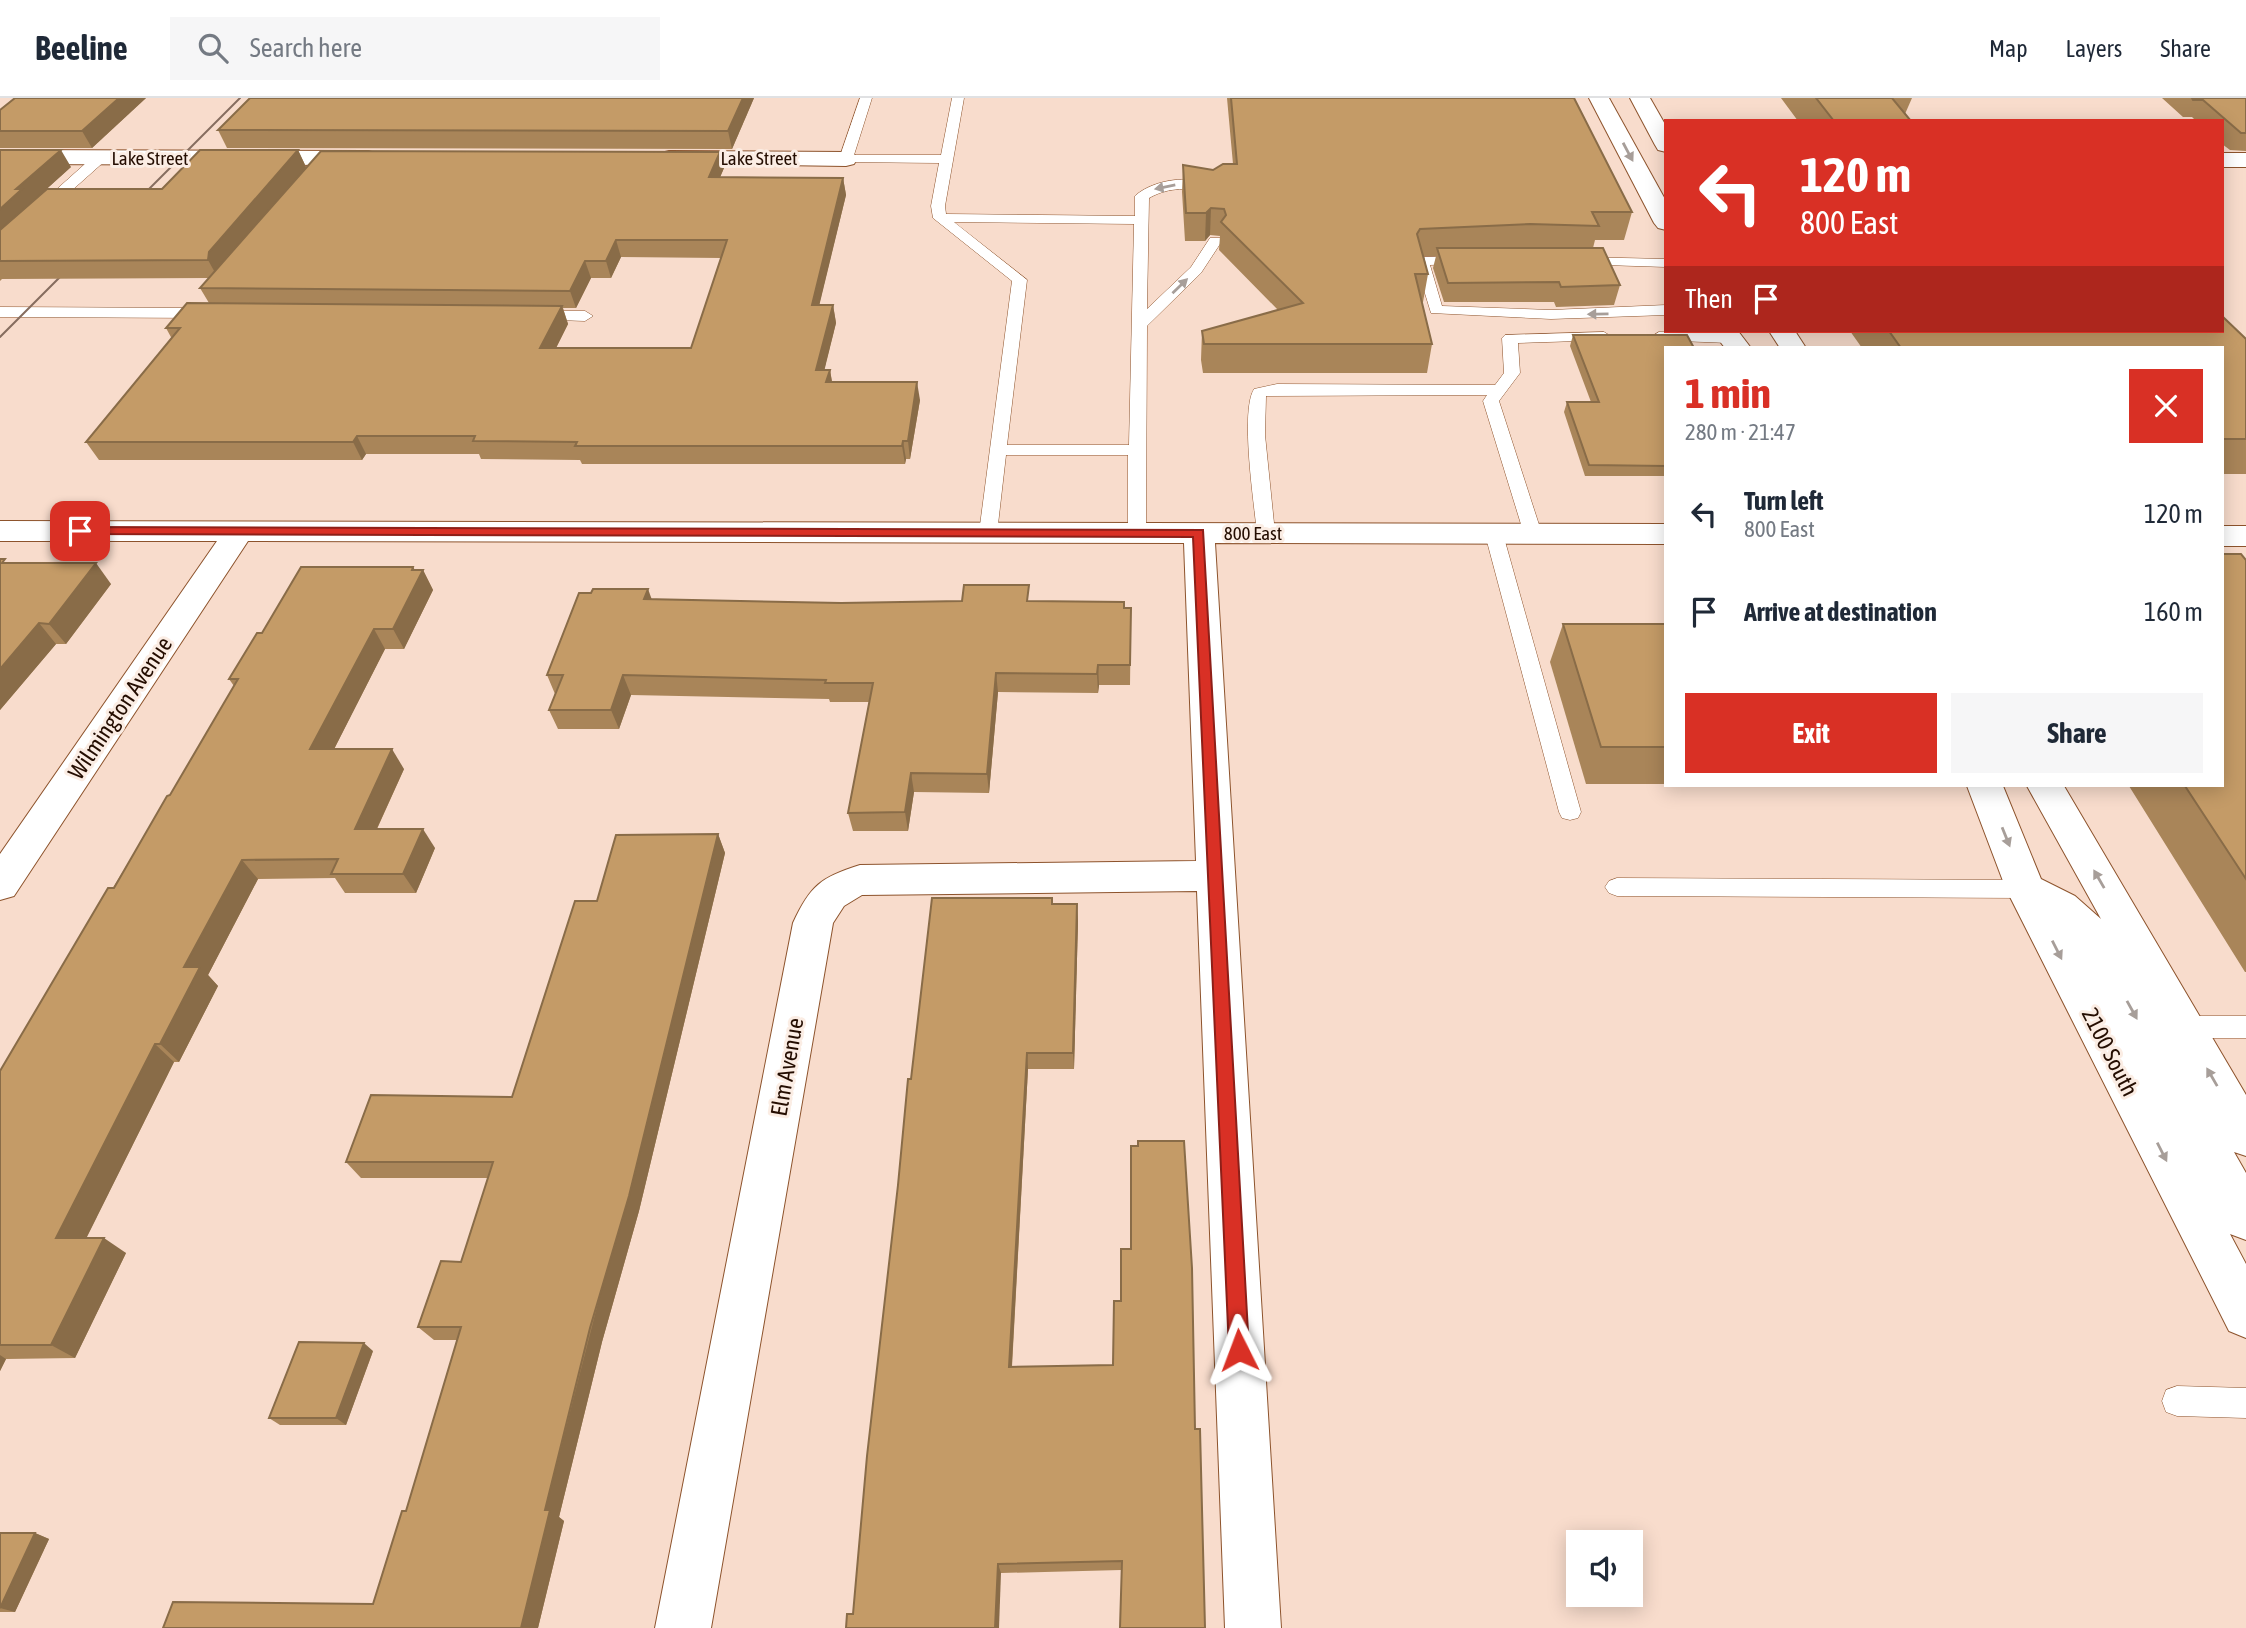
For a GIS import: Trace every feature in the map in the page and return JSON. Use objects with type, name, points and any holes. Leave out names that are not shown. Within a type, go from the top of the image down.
[{"type":"street","points":[[1600,98],[1664,219]]},
{"type":"street","points":[[1640,98],[1664,141]]},
{"type":"street","name":"Lake Street","points":[[0,157],[385,158]]},
{"type":"street","name":"Lake Street","points":[[642,158],[846,159]]},
{"type":"street","points":[[2224,160],[2246,160]]},
{"type":"street","name":"800 East","points":[[0,531],[1664,534]]},
{"type":"street","name":"Wilmington Avenue","points":[[0,885],[239,531]]},
{"type":"street","points":[[1199,533],[1253,1628]]},
{"type":"street","points":[[2224,536],[2246,536]]},
{"type":"street","name":"2100 South","points":[[1985,787],[2026,889],[2246,1314]]},
{"type":"street","points":[[2046,787],[2246,1136]]},
{"type":"street","name":"Elm Avenue","points":[[683,1628],[811,936],[822,902],[836,888],[860,880],[1216,876]]},
{"type":"street","points":[[2026,889],[2061,906],[2090,934],[2246,1218]]},
{"type":"lane","points":[[866,98],[846,159],[947,159]]},
{"type":"lane","points":[[958,98],[938,206],[940,219],[1020,281],[988,533]]},
{"type":"lane","points":[[0,247],[101,158]]},
{"type":"lane","points":[[308,177],[325,158]]},
{"type":"lane","points":[[1137,533],[1142,195],[1158,187],[1187,184],[1204,186],[1212,191]]},
{"type":"lane","points":[[940,219],[1140,220]]},
{"type":"lane","points":[[1139,326],[1196,270],[1214,241]]},
{"type":"lane","points":[[1485,260],[1422,261],[1436,310],[1488,315],[1617,314],[1664,310]]},
{"type":"lane","points":[[1559,261],[1664,263]]},
{"type":"lane","points":[[0,312],[222,313]]},
{"type":"lane","points":[[515,316],[584,316]]},
{"type":"lane","points":[[1533,534],[1491,401],[1512,373],[1510,338],[1615,337]]},
{"type":"lane","points":[[1642,337],[1731,339]]},
{"type":"lane","points":[[1266,533],[1257,436],[1257,398],[1260,392],[1277,389],[1499,390]]},
{"type":"lane","points":[[998,450],[1137,450]]},
{"type":"lane","points":[[1494,534],[1570,813]]},
{"type":"lane","points":[[1617,887],[2026,889]]},
{"type":"lane","points":[[2184,1027],[2246,1027]]},
{"type":"lane","points":[[2177,1401],[2246,1403]]},
{"type":"building","points":[[15,98],[119,98],[82,131],[0,131],[0,110]]},
{"type":"building","points":[[250,98],[743,98],[728,131],[218,130]]},
{"type":"building","points":[[1231,98],[1574,98],[1632,212],[1592,212],[1599,226],[1530,224],[1420,229],[1417,234],[1428,274],[1415,274],[1432,344],[1204,344],[1202,331],[1303,303],[1221,222],[1226,215],[1224,209],[1211,208],[1206,213],[1186,213],[1183,165],[1213,170],[1223,164],[1237,164]]},
{"type":"building","points":[[1816,98],[1892,98],[1909,119],[1832,119]]},
{"type":"building","points":[[2192,98],[2246,98],[2246,133],[2241,133],[2203,100]]},
{"type":"building","points":[[0,150],[61,150],[16,189],[22,189],[0,209]]},
{"type":"building","points":[[200,150],[298,150],[209,252],[208,260],[0,261],[0,230],[47,189],[162,189]]},
{"type":"building","points":[[321,151],[720,152],[709,177],[843,178],[812,305],[833,305],[816,370],[830,370],[826,382],[917,382],[908,441],[903,441],[902,446],[575,446],[577,442],[473,441],[475,436],[357,436],[353,442],[86,442],[180,328],[166,328],[187,303],[562,306],[540,348],[691,348],[727,240],[616,240],[606,261],[585,261],[570,291],[200,288]]},
{"type":"building","points":[[1437,248],[1603,248],[1620,285],[1561,287],[1559,282],[1448,283]]},
{"type":"building","points":[[2224,318],[2246,339],[2246,439],[2224,439],[2224,346],[1900,346],[1890,333],[2224,333]]},
{"type":"building","points":[[1573,335],[1687,335],[1693,346],[1664,346],[1664,466],[1589,465],[1567,402],[1599,402]]},
{"type":"building","points":[[2224,554],[2241,554],[2246,560],[2246,879],[2186,787],[2224,787]]},
{"type":"building","points":[[0,559],[5,559],[2,563],[96,563],[49,624],[39,623],[0,669]]},
{"type":"building","points":[[301,567],[413,567],[412,570],[423,570],[393,629],[374,629],[310,749],[392,749],[355,829],[423,829],[403,874],[331,874],[338,859],[242,860],[184,967],[200,967],[160,1044],[155,1044],[56,1238],[104,1238],[51,1345],[0,1345],[0,1071],[108,888],[114,888],[170,795],[238,679],[229,679],[257,633],[262,633]]},
{"type":"building","points":[[964,585],[1029,585],[1027,601],[1124,602],[1124,608],[1131,608],[1130,665],[1098,665],[1097,674],[996,673],[987,774],[911,773],[905,812],[848,813],[873,683],[623,675],[611,710],[549,710],[563,675],[547,675],[579,593],[591,593],[593,589],[648,589],[644,599],[841,603],[962,601]]},
{"type":"building","points":[[1563,624],[1664,624],[1664,747],[1601,747]]},
{"type":"building","points":[[718,834],[629,1196],[590,1328],[545,1510],[550,1510],[521,1628],[163,1628],[173,1602],[373,1604],[402,1511],[406,1511],[461,1327],[418,1327],[441,1261],[461,1262],[493,1162],[346,1162],[371,1095],[512,1097],[575,901],[597,901],[616,835]]},
{"type":"building","points":[[932,898],[1052,898],[1052,904],[1077,904],[1073,1053],[1027,1053],[1009,1367],[1113,1365],[1114,1301],[1121,1301],[1121,1249],[1131,1249],[1131,1146],[1138,1146],[1138,1141],[1184,1141],[1192,1268],[1195,1429],[1200,1429],[1205,1628],[1120,1628],[1122,1561],[998,1564],[995,1628],[846,1628],[847,1614],[853,1614],[867,1456],[908,1079],[911,1079]]},
{"type":"building","points":[[299,1342],[364,1343],[336,1418],[269,1418]]},
{"type":"building","points":[[0,1533],[35,1533],[0,1608]]},
{"type":"tram line","points":[[136,202],[240,98]]},
{"type":"tram line","points":[[0,337],[71,266]]},
{"type":"route","points":[[80,531],[1199,533],[1239,1350]]}]
